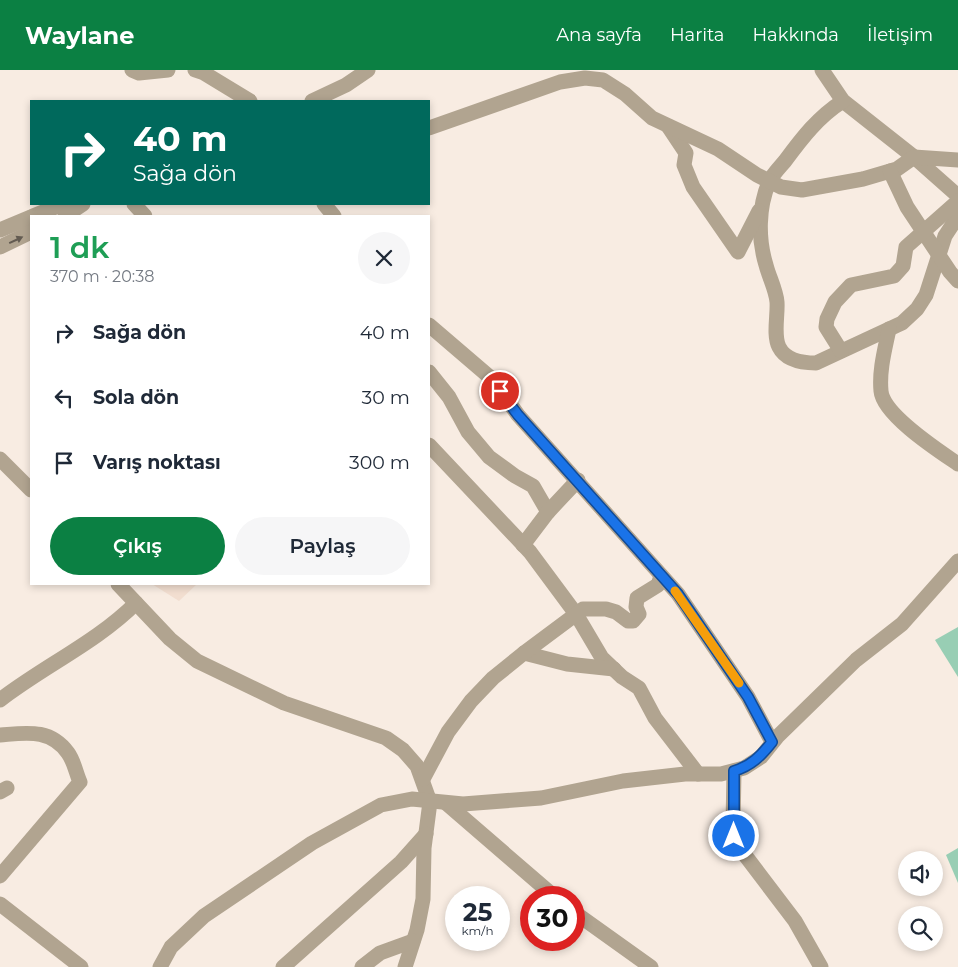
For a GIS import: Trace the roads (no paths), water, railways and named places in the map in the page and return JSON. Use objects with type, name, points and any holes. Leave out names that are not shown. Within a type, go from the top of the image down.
[{"type":"street","points":[[133,70],[139,72],[168,70]]},
{"type":"street","points":[[195,70],[204,73],[248,100]]},
{"type":"street","points":[[314,100],[346,85],[368,70]]},
{"type":"street","points":[[827,72],[843,101],[914,157],[958,196]]},
{"type":"street","points":[[430,128],[560,82],[585,78],[603,80],[625,94],[652,118],[718,149],[782,187],[802,190],[863,179],[890,171],[914,157],[958,160]]},
{"type":"street","points":[[668,126],[686,154],[684,165],[693,186],[738,252],[761,207],[769,181],[806,133],[819,119],[843,101]]},
{"type":"street","points":[[890,171],[908,207],[939,256],[958,281]]},
{"type":"street","points":[[841,350],[826,327],[826,319],[835,302],[852,285],[894,276],[903,266],[906,247],[958,201]]},
{"type":"street","points":[[37,215],[61,205]]},
{"type":"street","points":[[66,215],[82,205]]},
{"type":"street","points":[[135,205],[144,215]]},
{"type":"street","points":[[324,205],[333,215]]},
{"type":"street","points":[[761,207],[760,232],[765,262],[777,300],[779,347],[788,356],[801,363],[816,363],[902,323],[926,295],[945,236],[958,216]]},
{"type":"street","points":[[0,230],[30,218]]},
{"type":"street","points":[[0,247],[30,232]]},
{"type":"street","points":[[430,325],[492,379],[518,415],[678,594],[748,697],[772,742]]},
{"type":"street","points":[[889,329],[882,362],[880,392],[890,410],[911,429],[958,464]]},
{"type":"street","points":[[430,373],[449,397],[468,432],[489,457],[514,476],[532,486],[548,512]]},
{"type":"street","points":[[430,446],[524,545],[576,614],[602,658],[639,688],[656,718],[698,774]]},
{"type":"street","points":[[0,459],[30,489]]},
{"type":"street","points":[[524,545],[548,512],[578,480]]},
{"type":"street","points":[[160,967],[171,947],[204,916],[312,843],[381,805],[412,800],[463,804],[541,798],[623,781],[698,774],[721,774],[744,768],[761,757],[772,742],[856,660],[902,624],[958,561]]},
{"type":"street","points":[[423,780],[448,732],[471,700],[493,678],[583,609],[596,608],[616,612],[628,621],[633,621],[638,614],[636,607],[637,598],[658,585],[660,576]]},
{"type":"street","points":[[119,585],[170,639],[197,661],[284,703],[386,738],[411,758],[423,780],[430,802],[426,834],[423,899],[405,967]]},
{"type":"street","points":[[0,700],[97,635],[136,603]]},
{"type":"street","points":[[524,653],[567,664],[614,669]]},
{"type":"street","points":[[0,735],[40,733],[54,740],[68,753],[80,782],[0,876]]},
{"type":"street","points":[[734,771],[733,831],[738,847],[795,920],[821,967]]},
{"type":"street","points":[[446,803],[542,886]]},
{"type":"street","points":[[283,967],[401,862],[426,834]]},
{"type":"street","points":[[0,904],[80,967]]},
{"type":"street","points":[[585,920],[650,967]]},
{"type":"street","points":[[362,967],[380,953],[413,941]]}]
